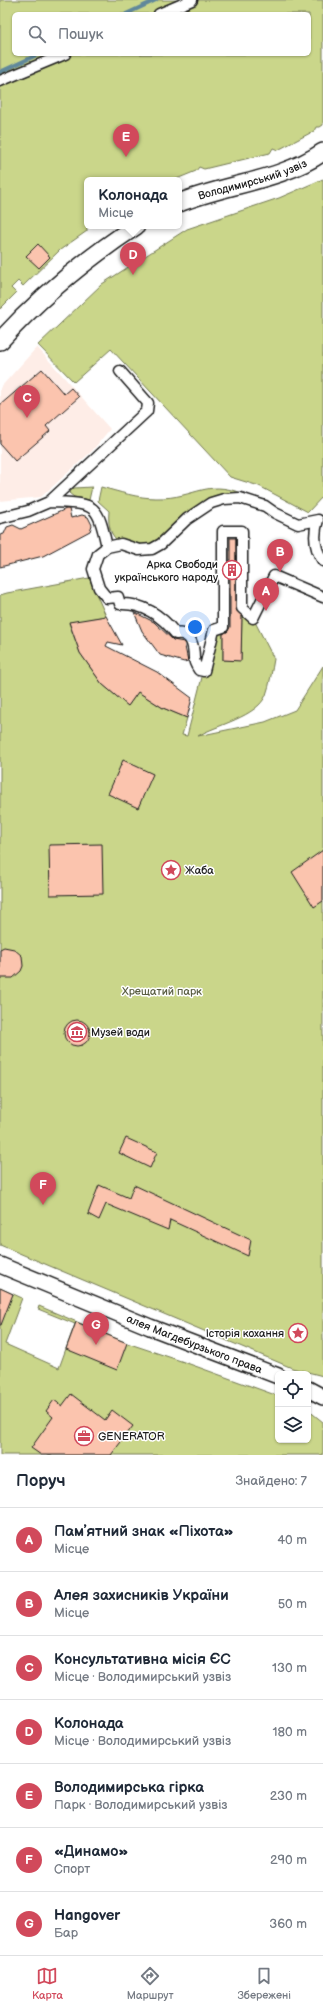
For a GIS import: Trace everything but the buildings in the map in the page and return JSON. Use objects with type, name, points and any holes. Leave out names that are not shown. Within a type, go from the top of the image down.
[{"type":"main road","name":"Володимирський узвіз","points":[[182,202],[203,193],[272,175],[298,165],[323,152]]},
{"type":"main road","points":[[0,341],[17,322],[85,261],[132,229]]},
{"type":"main road","name":"алея Магдебурзького права","points":[[0,1265],[150,1327],[275,1375]]},
{"type":"main road","points":[[311,1390],[323,1397]]},
{"type":"street","points":[[164,12],[192,0]]},
{"type":"street","points":[[0,81],[60,56]]},
{"type":"street","points":[[0,518],[28,511],[49,502],[149,408],[147,402],[120,371]]},
{"type":"street","points":[[321,558],[314,536],[318,520],[298,524],[275,513],[265,506],[240,498],[224,499],[198,510],[161,544],[152,549],[139,550],[121,544],[107,548],[98,554],[93,569],[99,588],[107,598],[118,597],[120,604],[132,603],[145,608],[169,624],[176,634],[183,634],[186,636],[193,645],[195,653],[194,660],[199,670],[204,671],[214,630],[222,628],[223,531],[242,531],[242,608],[253,618],[274,576],[323,597]]},
{"type":"street","points":[[49,502],[78,503],[94,510],[102,522],[107,548]]},
{"type":"street","points":[[314,536],[318,520],[323,513]]},
{"type":"shaded area","points":[[37,347],[110,429],[92,451],[41,497],[0,501],[0,388]]},
{"type":"green space","points":[[0,0],[323,0],[323,125],[316,127],[314,131],[278,150],[273,148],[270,153],[204,169],[199,167],[196,171],[181,177],[84,177],[84,229],[87,229],[87,231],[60,250],[23,286],[18,281],[11,288],[16,293],[0,309]]},
{"type":"green space","points":[[323,179],[323,496],[308,512],[259,486],[230,477],[111,349],[74,382],[38,345],[102,284],[187,229],[279,198]]},
{"type":"green space","points":[[92,487],[89,500],[74,497],[69,493],[74,488]]},
{"type":"green space","points":[[101,487],[149,498],[170,497],[213,488],[224,488],[237,491],[252,498],[224,499],[152,549],[126,544],[114,537],[109,522],[109,511],[98,501]]},
{"type":"green space","name":"Хрещатий парк","points":[[89,578],[106,616],[69,623],[80,653],[102,684],[128,706],[138,692],[163,708],[187,718],[182,735],[187,736],[214,630],[223,627],[223,660],[241,660],[242,608],[253,618],[274,659],[266,695],[261,703],[245,715],[198,736],[265,722],[295,710],[323,666],[323,1376],[311,1373],[311,1371],[292,1368],[0,1245],[0,595]]},
{"type":"green space","points":[[0,1288],[22,1298],[5,1344],[59,1368],[75,1324],[38,1309],[39,1306],[127,1343],[275,1395],[275,1443],[311,1443],[311,1412],[323,1422],[323,1455],[0,1455]]},
{"type":"waterway","points":[[130,12],[156,0]]},
{"type":"waterway","points":[[0,72],[35,56]]},
{"type":"place","name":"Володимирська гірка","points":[[126,157]]},
{"type":"place","name":"Колонада","points":[[133,275]]},
{"type":"place","name":"Консультативна місія ЄС","points":[[27,418]]},
{"type":"place","name":"Арка Свободи українського народу","points":[[232,570]]},
{"type":"place","name":"Алея захисників України","points":[[280,572]]},
{"type":"place","name":"Памʼятний знак «Піхота»","points":[[266,611]]},
{"type":"place","name":"Жаба","points":[[171,870]]},
{"type":"place","name":"Музей води","points":[[77,1032]]},
{"type":"place","name":"«Динамо»","points":[[43,1205]]},
{"type":"place","name":"Історія кохання","points":[[298,1333]]},
{"type":"place","name":"Hangover","points":[[96,1345]]},
{"type":"place","name":"GENERATOR","points":[[84,1436]]}]
